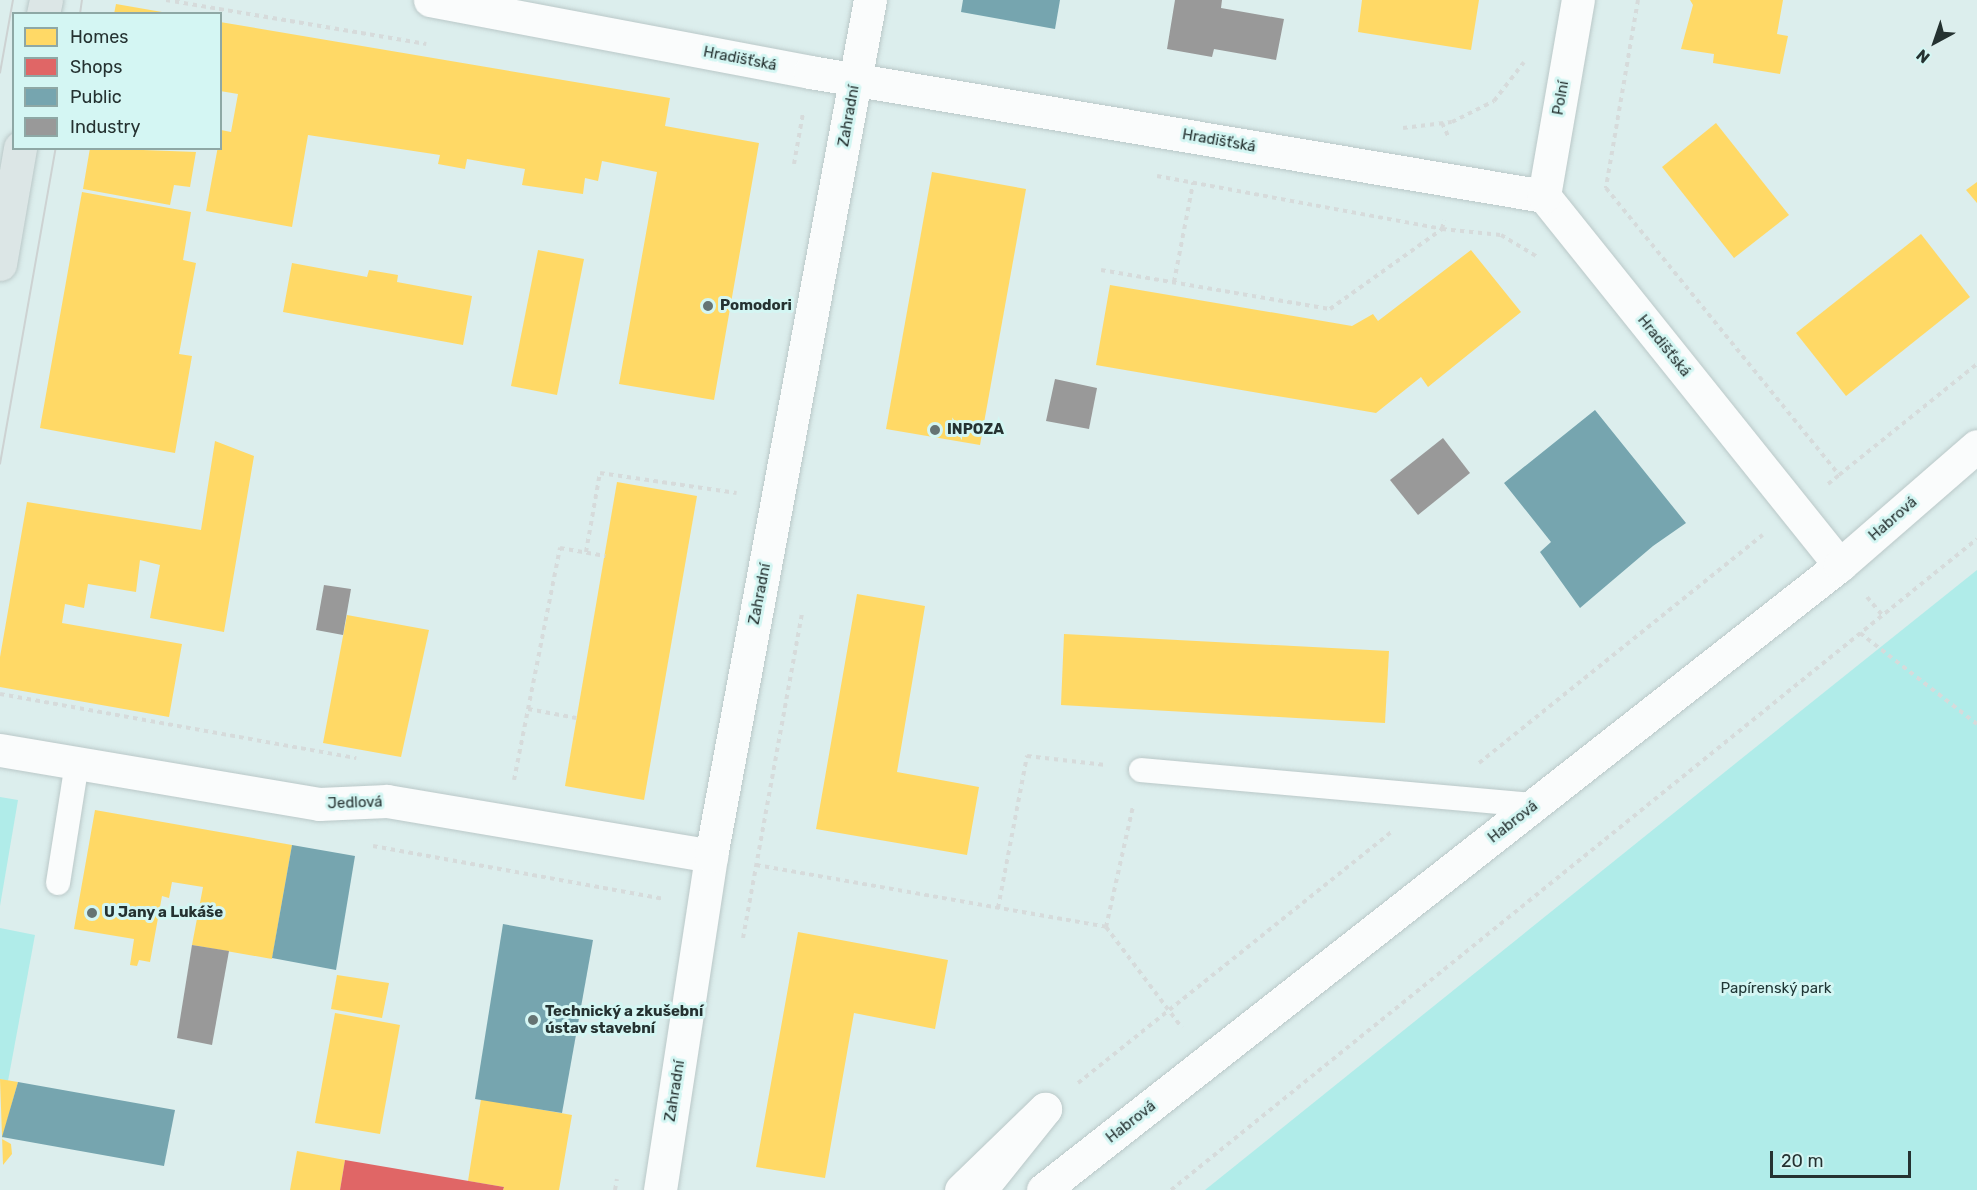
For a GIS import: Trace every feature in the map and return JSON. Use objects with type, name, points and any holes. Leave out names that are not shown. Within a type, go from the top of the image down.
[{"type":"main road","points":[[0,264],[20,150]]},
{"type":"street","name":"Hradišťská","points":[[430,0],[856,80],[1544,195],[1840,565]]},
{"type":"street","name":"Zahradní","points":[[660,1190],[711,856],[870,0]]},
{"type":"street","name":"Polní","points":[[1544,195],[1578,0]]},
{"type":"street","name":"Habrová","points":[[1043,1190],[1840,565],[1977,447]]},
{"type":"street","name":"Jedlová","points":[[0,750],[319,804],[387,801],[711,856]]},
{"type":"street","points":[[961,1190],[1045,1109],[980,1190]]},
{"type":"lane","points":[[58,883],[77,763]]},
{"type":"lane","points":[[1141,770],[1534,805]]},
{"type":"path","points":[[1638,0],[1606,188],[1839,475],[1977,364]]},
{"type":"path","points":[[1396,129],[1452,122],[1494,101],[1526,59]]},
{"type":"path","points":[[1174,282],[1193,183]]},
{"type":"path","points":[[1101,270],[1330,309],[1442,229],[1501,235],[1541,260]]},
{"type":"path","points":[[586,552],[600,473],[737,493]]},
{"type":"path","points":[[1756,526],[1764,535]]},
{"type":"path","points":[[1171,1190],[1977,539]]},
{"type":"path","points":[[512,787],[560,548],[605,556]]},
{"type":"path","points":[[1860,633],[1977,724]]},
{"type":"path","points":[[0,694],[363,759]]},
{"type":"path","points":[[528,709],[576,718]]},
{"type":"path","points":[[998,908],[1027,756],[1141,770],[1106,927]]},
{"type":"path","points":[[711,856],[1106,927],[1208,1062]]},
{"type":"green space","name":"Papírenský park","points":[[1977,570],[1977,1190],[1205,1190],[1792,718]]},
{"type":"green space","points":[[0,797],[18,800],[0,906]]},
{"type":"green space","points":[[0,928],[35,935],[8,1081],[0,1079]]},
{"type":"building: Homes","points":[[1362,0],[1479,0],[1471,50],[1358,32]]},
{"type":"building: Homes","points":[[1690,0],[1783,0],[1777,34],[1788,36],[1780,74],[1713,63],[1714,54],[1681,49],[1693,5]]},
{"type":"building: Homes","points":[[116,4],[162,12],[114,12]]},
{"type":"building: Homes","points":[[222,22],[670,98],[665,126],[759,143],[714,400],[619,384],[657,172],[602,161],[598,181],[585,178],[583,194],[522,185],[525,169],[467,159],[465,169],[438,164],[440,155],[308,135],[292,227],[206,211],[217,150],[222,150],[222,130],[231,132],[238,94],[222,91]]},
{"type":"building: Homes","points":[[1716,123],[1789,215],[1734,258],[1662,167]]},
{"type":"building: Homes","points":[[90,150],[196,152],[190,187],[174,185],[170,205],[83,189]]},
{"type":"building: Homes","points":[[932,172],[1026,189],[980,445],[886,429]]},
{"type":"building: Homes","points":[[1977,182],[1977,203],[1966,190]]},
{"type":"building: Homes","points":[[82,192],[191,212],[183,260],[196,263],[179,354],[192,356],[175,453],[40,428]]},
{"type":"building: Homes","points":[[1921,234],[1970,297],[1846,396],[1796,333]]},
{"type":"building: Homes","points":[[538,250],[584,259],[557,395],[511,386]]},
{"type":"building: Homes","points":[[1471,250],[1521,312],[1428,387],[1421,377],[1376,413],[1096,365],[1110,285],[1352,326],[1373,314],[1378,321]]},
{"type":"building: Homes","points":[[292,263],[367,277],[369,270],[398,275],[397,282],[472,296],[463,345],[283,312]]},
{"type":"building: Homes","points":[[215,441],[254,456],[224,632],[150,618],[160,565],[140,560],[136,592],[88,584],[84,608],[65,604],[62,623],[182,644],[169,717],[0,687],[0,657],[27,502],[201,530]]},
{"type":"building: Homes","points":[[617,482],[697,496],[644,800],[565,786]]},
{"type":"building: Homes","points":[[857,594],[925,606],[897,772],[979,787],[967,855],[816,829]]},
{"type":"building: Homes","points":[[347,615],[429,630],[401,757],[323,743]]},
{"type":"building: Homes","points":[[1064,634],[1389,651],[1385,723],[1061,705]]},
{"type":"building: Homes","points":[[95,810],[292,845],[272,959],[192,945],[203,887],[172,882],[169,898],[162,896],[150,962],[139,960],[137,966],[130,965],[134,939],[74,929]]},
{"type":"building: Homes","points":[[798,932],[948,960],[935,1029],[854,1013],[825,1178],[756,1167]]},
{"type":"building: Homes","points":[[337,975],[389,983],[382,1018],[331,1009]]},
{"type":"building: Homes","points":[[335,1013],[400,1025],[380,1134],[315,1123]]},
{"type":"building: Homes","points":[[0,1079],[18,1082],[2,1139]]},
{"type":"building: Homes","points":[[481,1099],[572,1115],[559,1190],[503,1190],[504,1187],[468,1181]]},
{"type":"building: Homes","points":[[2,1139],[11,1144],[12,1154],[3,1165]]},
{"type":"building: Homes","points":[[297,1151],[345,1160],[340,1190],[290,1190]]},
{"type":"building: Shops","points":[[345,1160],[504,1187],[503,1190],[340,1190]]},
{"type":"building: Public","points":[[963,0],[1060,0],[1055,29],[961,12]]},
{"type":"building: Public","points":[[1595,410],[1686,523],[1653,546],[1580,608],[1540,552],[1551,542],[1504,483]]},
{"type":"building: Public","points":[[292,845],[355,856],[336,970],[272,958]]},
{"type":"building: Public","name":"Technický a zkušební ústav stavební","points":[[503,924],[593,940],[562,1113],[475,1099]]},
{"type":"building: Public","points":[[18,1082],[175,1110],[164,1166],[2,1137]]},
{"type":"building: Industry","points":[[1175,0],[1222,0],[1221,8],[1284,19],[1276,60],[1214,49],[1212,57],[1167,49]]},
{"type":"building: Industry","points":[[1055,379],[1097,388],[1089,429],[1046,421]]},
{"type":"building: Industry","points":[[1443,438],[1470,473],[1418,515],[1390,480]]},
{"type":"building: Industry","points":[[324,585],[351,589],[343,635],[316,630]]},
{"type":"building: Industry","points":[[192,945],[229,951],[212,1045],[177,1038]]},
{"type":"tram line","points":[[0,73],[13,0]]},
{"type":"tram line","points":[[80,12],[82,0]]},
{"type":"tram line","points":[[0,464],[56,150]]},
{"type":"place","name":"Pomodori","points":[[708,306]]},
{"type":"place","name":"INPOZA","points":[[935,430]]},
{"type":"place","name":"U Jany a Lukáše","points":[[92,913]]},
{"type":"place","name":"Technický a zkušební ústav stavební","points":[[533,1020]]}]
